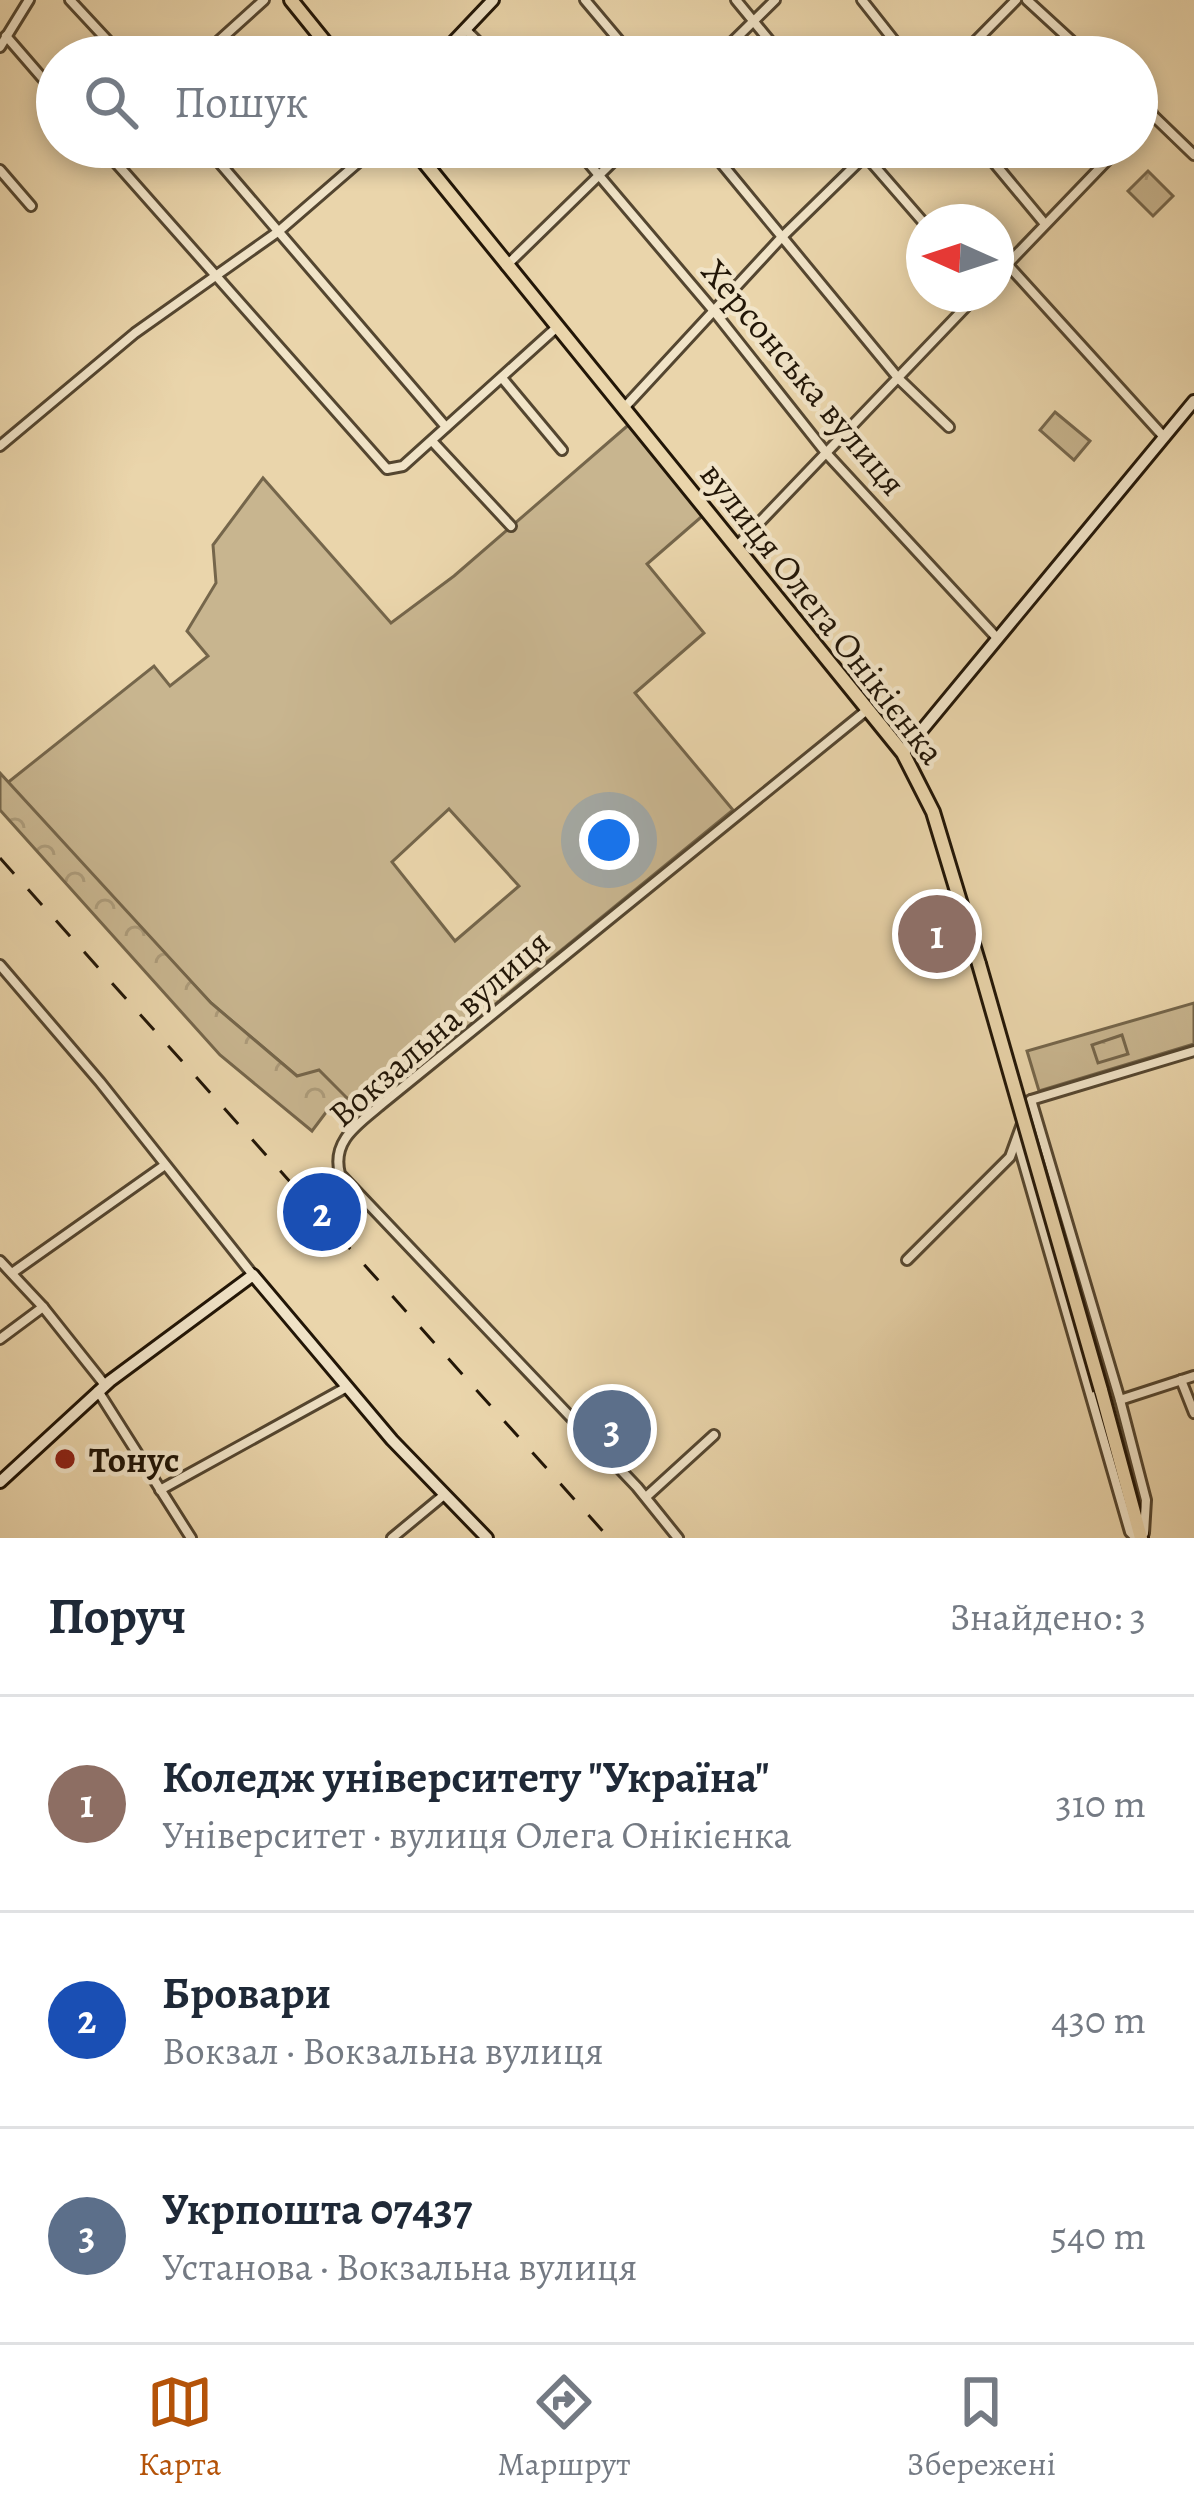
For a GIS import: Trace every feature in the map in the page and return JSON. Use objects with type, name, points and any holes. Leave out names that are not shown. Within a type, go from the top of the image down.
[{"type":"main road","points":[[291,0],[320,36]]},
{"type":"main road","name":"вулиця Олега Онікієнка","points":[[429,168],[903,753],[933,812],[979,964],[1140,1538]]},
{"type":"street","points":[[0,47],[29,0]]},
{"type":"street","points":[[70,0],[103,36]]},
{"type":"street","points":[[224,36],[264,0]]},
{"type":"street","points":[[458,36],[493,0]]},
{"type":"street","points":[[585,0],[615,36]]},
{"type":"street","points":[[736,0],[766,36]]},
{"type":"street","points":[[738,36],[775,0]]},
{"type":"street","points":[[862,0],[890,36]]},
{"type":"street","points":[[981,36],[1016,0]]},
{"type":"street","points":[[1027,0],[1066,36]]},
{"type":"street","points":[[465,29],[472,36]]},
{"type":"street","points":[[5,36],[36,71]]},
{"type":"street","points":[[1158,119],[1194,155]]},
{"type":"street","points":[[120,168],[382,466],[393,470],[432,441],[556,328]]},
{"type":"street","points":[[224,168],[446,428]]},
{"type":"street","points":[[0,446],[135,333],[279,231],[352,168]]},
{"type":"street","name":"Херсонська вулиця","points":[[594,168],[826,454],[998,638]]},
{"type":"street","points":[[506,266],[607,168]]},
{"type":"street","points":[[725,168],[899,379],[949,427]]},
{"type":"street","points":[[623,409],[712,310],[853,168]]},
{"type":"street","points":[[876,168],[907,204]]},
{"type":"street","points":[[998,168],[1045,224]]},
{"type":"street","points":[[1014,257],[1100,168]]},
{"type":"street","points":[[0,170],[32,206]]},
{"type":"street","points":[[1014,272],[1164,437]]},
{"type":"street","points":[[736,547],[962,312]]},
{"type":"street","points":[[502,378],[562,449]]},
{"type":"street","points":[[903,753],[1194,401]]},
{"type":"street","points":[[432,441],[511,526]]},
{"type":"street","name":"Вокзальна вулиця","points":[[678,1538],[646,1497],[340,1174],[339,1148],[382,1103],[867,709]]},
{"type":"street","points":[[0,964],[347,1387],[487,1538]]},
{"type":"street","points":[[1031,1100],[1194,1051]]},
{"type":"street","points":[[908,1259],[1010,1157],[1031,1100]]},
{"type":"street","points":[[1017,1140],[1106,1459],[1130,1532],[1140,1538],[1146,1500],[1031,1100]]},
{"type":"street","points":[[12,1273],[165,1165]]},
{"type":"street","points":[[0,1261],[43,1306],[102,1388],[191,1538]]},
{"type":"street","points":[[0,1481],[102,1388],[253,1275]]},
{"type":"street","points":[[1064,1305],[1087,1298]]},
{"type":"street","points":[[0,1339],[43,1306]]},
{"type":"street","points":[[1120,1400],[1194,1376]]},
{"type":"street","points":[[1181,1380],[1194,1413]]},
{"type":"street","points":[[160,1490],[347,1387]]},
{"type":"street","points":[[646,1497],[714,1435]]},
{"type":"street","points":[[392,1538],[444,1495]]},
{"type":"green space","points":[[1148,171],[1173,196],[1153,216],[1128,191]]},
{"type":"green space","points":[[1055,412],[1090,441],[1074,460],[1040,430]]},
{"type":"green space","points":[[633,421],[707,512],[647,564],[704,633],[635,693],[733,810],[362,1113],[347,1098],[298,1077],[211,1003],[6,784],[154,666],[170,686],[208,656],[187,631],[216,583],[213,545],[263,478],[391,623],[454,576]],"holes":[[[449,809],[519,886],[455,941],[392,862]]]},
{"type":"green space","points":[[0,773],[211,1003],[297,1076],[319,1070],[347,1098],[330,1107],[312,1131],[220,1055],[0,810]]},
{"type":"green space","points":[[1194,1003],[1194,1044],[1039,1091],[1027,1051]]},
{"type":"green space","points":[[1122,1035],[1128,1054],[1098,1063],[1092,1045]]},
{"type":"railway","points":[[0,858],[609,1538]]},
{"type":"place","name":"Коледж університету \"Україна\"","points":[[937,934]]},
{"type":"place","name":"Бровари","points":[[322,1212]]},
{"type":"place","name":"Укрпошта 07437","points":[[612,1429]]},
{"type":"place","name":"Тонус","points":[[65,1459]]}]
